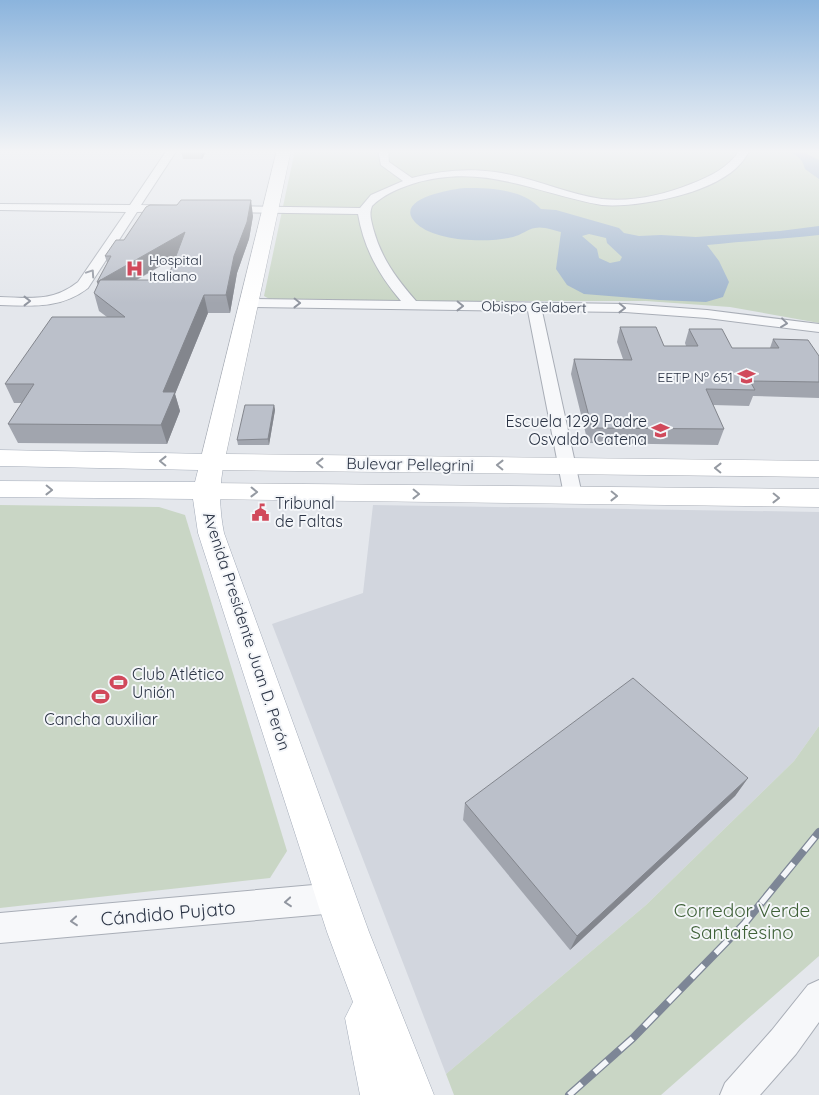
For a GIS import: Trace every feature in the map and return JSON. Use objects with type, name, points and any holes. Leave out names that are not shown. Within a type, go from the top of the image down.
[{"type":"street","points":[[0,301],[54,301],[67,298],[83,285],[139,201]]},
{"type":"street","name":"Avenida Presidente Juan D. Perón","points":[[272,201],[209,477],[205,503],[212,533],[342,915],[410,1095]]},
{"type":"street","points":[[370,201],[364,211],[371,245],[380,266],[412,305]]},
{"type":"street","points":[[614,201],[633,201]]},
{"type":"street","points":[[0,207],[183,209]]},
{"type":"street","points":[[212,209],[364,211]]},
{"type":"street","name":"Obispo Gelabert","points":[[249,303],[671,310],[818,331]]},
{"type":"street","points":[[534,307],[573,495]]},
{"type":"street","name":"Bulevar Pellegrini","points":[[0,458],[209,477],[573,495],[812,498]]},
{"type":"street","name":"Bulevar Pellegrini","points":[[0,489],[209,477],[566,465],[819,469]]},
{"type":"street","points":[[791,469],[802,474],[812,483],[814,488],[812,498]]},
{"type":"street","name":"Avenida Presidente Juan D. Perón","points":[[342,915],[384,1095]]},
{"type":"street","name":"Cándido Pujato","points":[[0,928],[342,915]]},
{"type":"street","points":[[737,1095],[784,1042],[819,996]]},
{"type":"shaded area","points":[[373,505],[819,512],[819,726],[794,761],[646,905],[446,1074],[272,624],[363,593]]},
{"type":"green space","points":[[284,201],[819,201],[819,323],[730,307],[646,301],[273,301],[264,296]]},
{"type":"green space","name":"Club Atlético Unión","points":[[0,505],[159,507],[185,515],[287,851],[270,878],[0,908]]},
{"type":"green space","name":"Corredor Verde Santafesino","points":[[819,726],[819,956],[661,1095],[454,1095],[446,1074],[646,905],[794,761]]},
{"type":"water","points":[[532,201],[541,209],[556,210],[619,228],[624,233],[639,236],[696,237],[780,231],[819,226],[819,235],[707,245],[719,261],[729,282],[723,297],[706,302],[584,294],[567,285],[556,269],[561,232],[548,228],[538,228],[503,239],[463,240],[450,238],[426,230],[417,224],[411,215],[411,208],[417,202]],"holes":[[[589,234],[606,238],[607,243],[622,257],[620,261],[610,263],[599,258],[597,249],[582,236]]]},
{"type":"building","points":[[180,201],[251,201],[247,222],[234,256],[226,295],[204,295],[163,392],[175,392],[161,425],[8,424],[34,384],[5,384],[52,317],[125,317],[94,293],[100,280],[97,282],[111,256],[105,256],[116,240],[124,240],[146,207],[150,205],[177,205]],"holes":[[[185,232],[167,280],[101,280]]]},
{"type":"building","points":[[620,327],[656,327],[664,346],[698,346],[689,329],[722,329],[732,348],[779,348],[773,339],[808,340],[819,356],[819,382],[750,381],[755,390],[706,389],[724,429],[592,428],[574,359],[632,360]]},
{"type":"building","points":[[245,405],[274,405],[268,439],[237,440]]},
{"type":"building","points":[[633,678],[748,778],[577,936],[465,803]]},
{"type":"railway","points":[[569,1095],[633,1038],[744,924],[819,832]]},
{"type":"place","name":"Hospital Italiano","points":[[135,268]]},
{"type":"place","name":"EETP Nº 651","points":[[747,377]]},
{"type":"place","name":"Escuela 1299 Padre Osvaldo Catena","points":[[661,430]]},
{"type":"place","name":"Tribunal de Faltas","points":[[261,512]]},
{"type":"place","name":"Club Atlético Unión","points":[[118,683]]},
{"type":"place","name":"Cancha auxiliar","points":[[101,697]]}]
